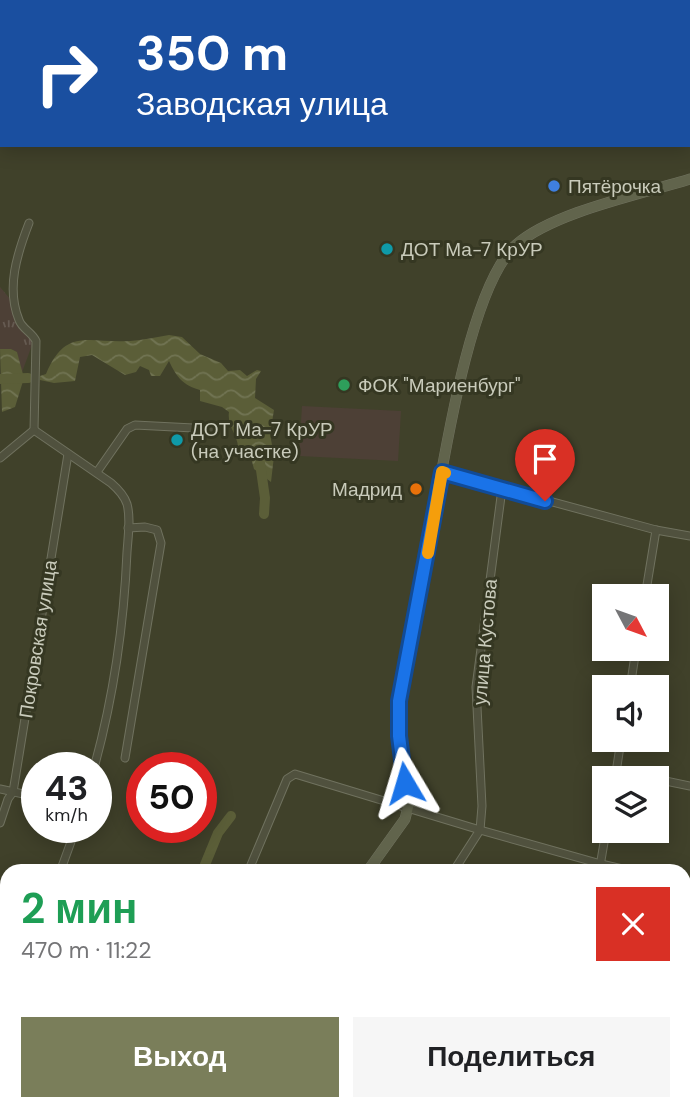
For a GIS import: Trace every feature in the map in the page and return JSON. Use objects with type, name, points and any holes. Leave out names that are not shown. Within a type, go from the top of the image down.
[{"type":"main road","points":[[373,864],[405,819],[408,807],[399,736],[399,701],[442,472],[473,334],[483,299],[494,275],[522,240],[570,216],[690,179]]},
{"type":"street","points":[[0,458],[34,430],[36,341],[20,324],[15,296],[15,262],[29,223]]},
{"type":"street","points":[[97,472],[127,429],[135,425],[213,429]]},
{"type":"street","points":[[34,430],[97,472],[121,492],[127,505],[126,570],[117,653],[98,752]]},
{"type":"street","name":"Покровская улица","points":[[0,822],[13,792],[68,454]]},
{"type":"street","points":[[442,472],[690,537]]},
{"type":"street","name":"улица Кустова","points":[[480,830],[482,806],[476,687],[502,489]]},
{"type":"street","points":[[125,758],[161,542],[157,530],[145,527],[128,528]]},
{"type":"street","points":[[647,584],[656,530]]},
{"type":"street","points":[[252,864],[290,776],[295,774],[587,864]]},
{"type":"street","points":[[669,782],[690,786]]},
{"type":"street","points":[[0,789],[21,794]]},
{"type":"street","points":[[458,864],[480,830]]},
{"type":"street","points":[[63,864],[71,843]]},
{"type":"street","points":[[601,864],[604,843]]},
{"type":"green space","points":[[0,287],[11,300],[20,324],[35,337],[22,372],[17,352],[0,349]]},
{"type":"green space","points":[[302,406],[401,411],[398,461],[299,456]]},
{"type":"water","points":[[169,335],[182,337],[200,354],[221,363],[228,371],[240,370],[247,376],[257,370],[261,371],[256,379],[255,398],[274,410],[270,434],[274,456],[271,482],[254,469],[251,458],[238,446],[229,422],[229,412],[222,407],[200,401],[200,390],[181,380],[169,361],[160,376],[151,376],[149,370],[140,366],[136,372],[125,375],[92,355],[80,357],[75,381],[54,383],[40,380],[40,376],[46,374],[62,349],[71,343],[91,340],[130,341]]},
{"type":"water","points":[[0,349],[17,352],[24,378],[15,407],[2,412]]},
{"type":"waterway","points":[[0,379],[28,378]]},
{"type":"waterway","points":[[260,463],[265,498],[264,514]]},
{"type":"waterway","points":[[205,864],[218,833],[231,816]]},
{"type":"slow traffic","points":[[428,553],[442,472],[445,473]]},
{"type":"place","name":"Пятёрочка","points":[[554,186]]},
{"type":"place","name":"ДОТ Ма-7 КрУР","points":[[387,249]]},
{"type":"place","name":"ФОК \"Мариенбург\"","points":[[344,385]]},
{"type":"place","name":"ДОТ Ма-7 КрУР (на участке)","points":[[177,440]]},
{"type":"place","name":"Мадрид","points":[[416,489]]},
{"type":"route","points":[[405,783],[399,736],[401,679],[442,472],[545,501]]}]
